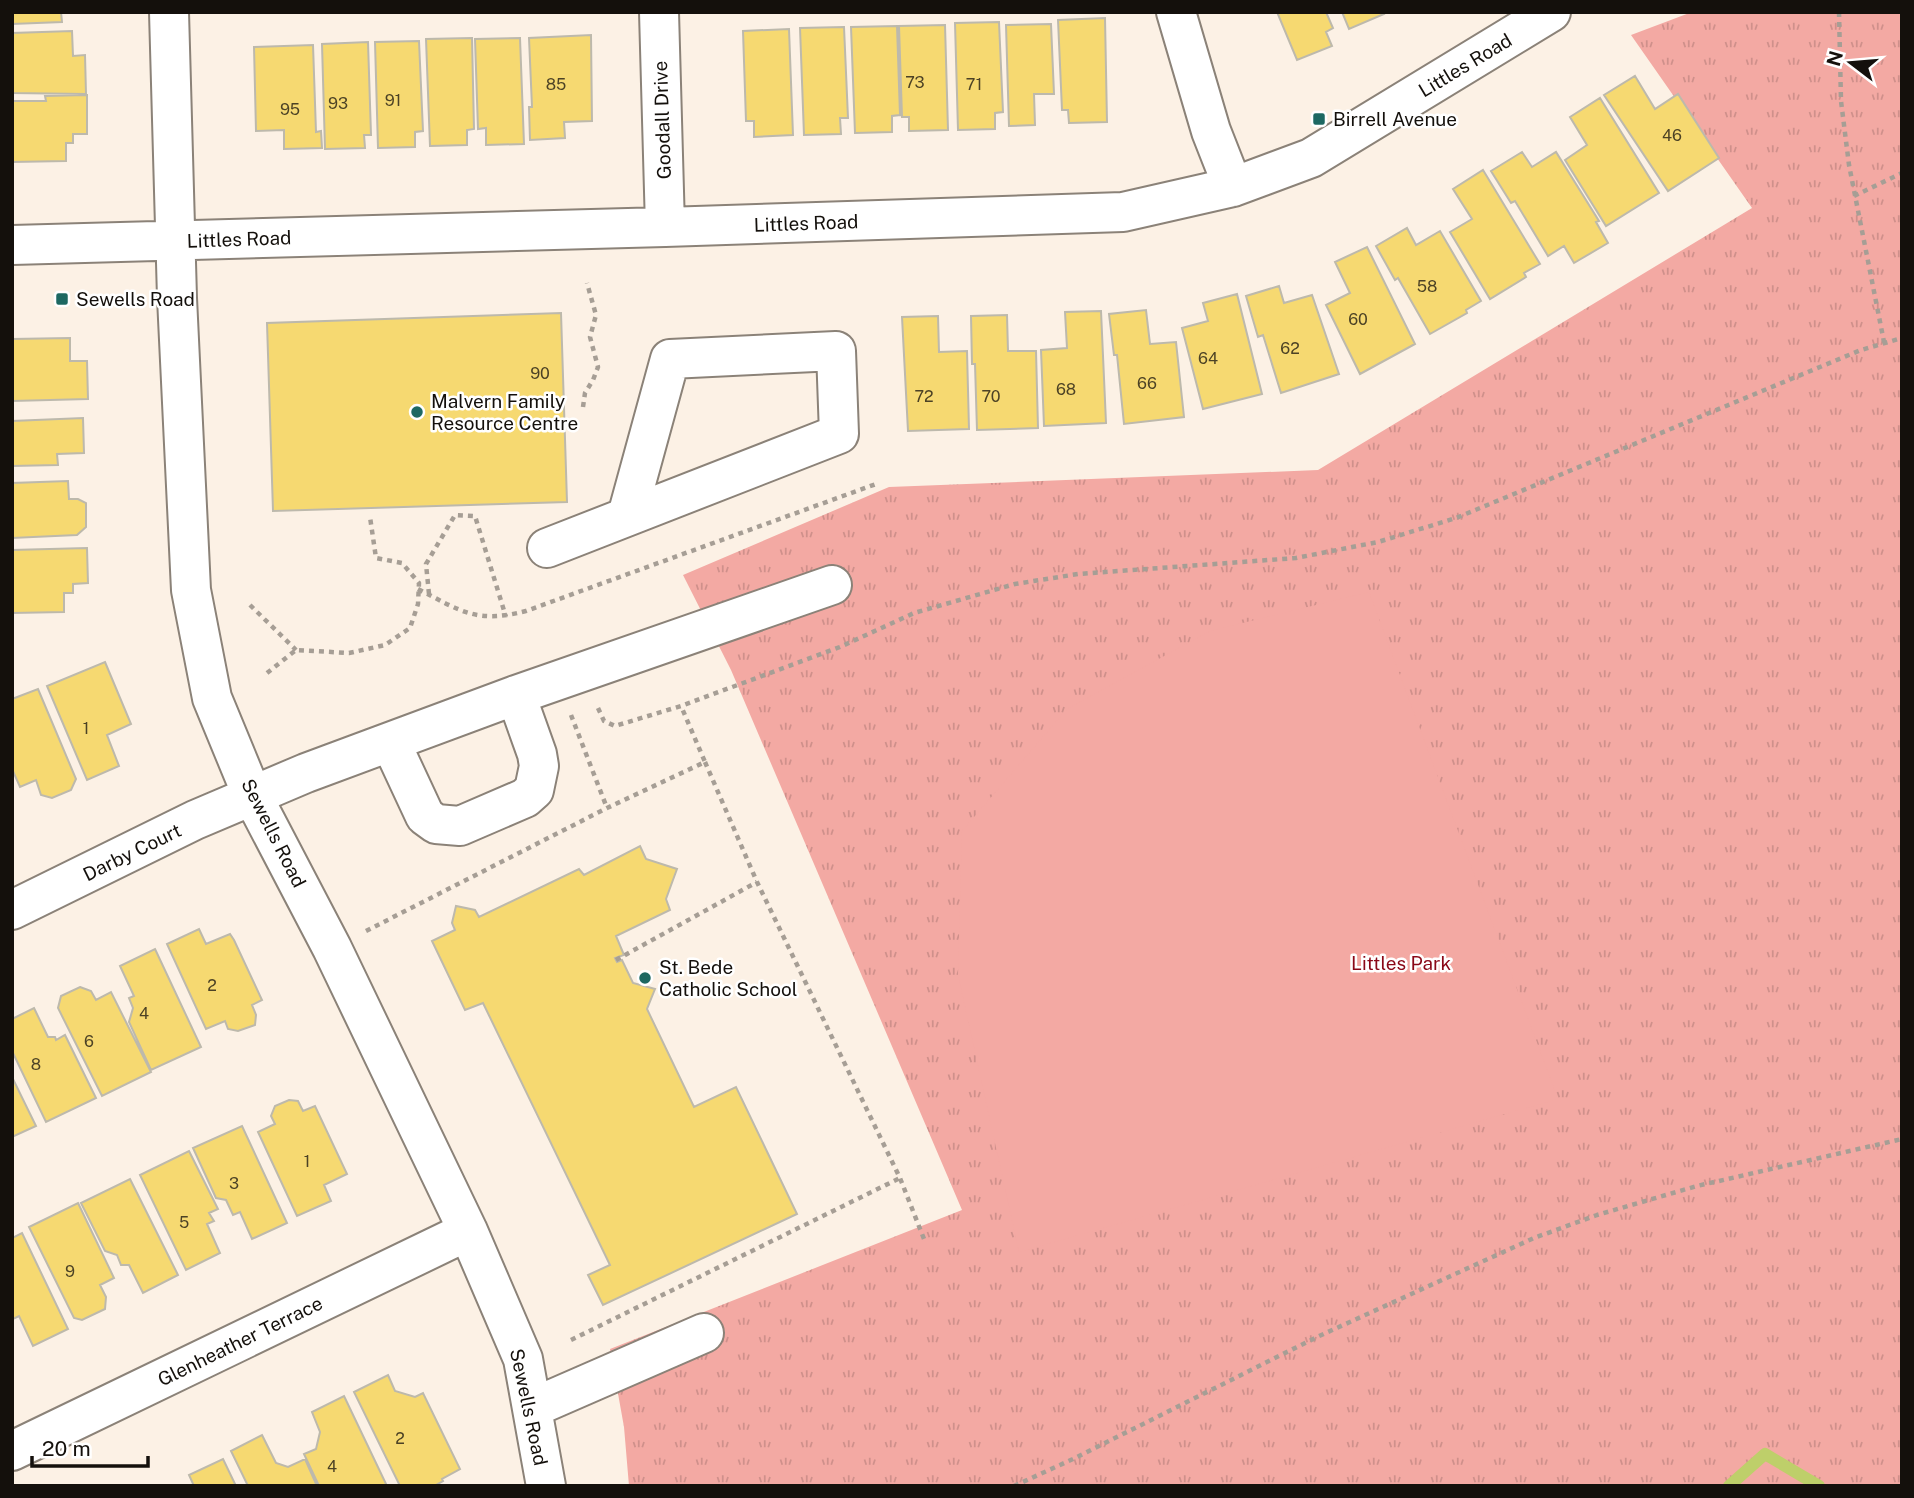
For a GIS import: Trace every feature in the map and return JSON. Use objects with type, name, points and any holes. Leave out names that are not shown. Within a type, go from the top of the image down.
[{"type":"street","name":"Sewells Road","points":[[169,12],[191,590],[212,698],[252,795],[332,948],[468,1231],[523,1359],[546,1486]]},
{"type":"street","name":"Goodall Drive","points":[[659,12],[665,228]]},
{"type":"street","points":[[1176,12],[1211,131],[1233,187]]},
{"type":"street","name":"Littles Road","points":[[12,245],[665,228],[1123,212],[1233,187],[1311,158],[1551,12]]},
{"type":"street","points":[[547,548],[839,434],[836,351],[670,359],[627,516]]},
{"type":"street","name":"Darby Court","points":[[12,910],[252,795],[516,695],[832,585]]},
{"type":"street","points":[[391,743],[425,816],[436,824],[460,826],[525,798],[534,790],[538,779],[537,754],[516,695]]},
{"type":"street","name":"Glenheather Terrace","points":[[12,1451],[468,1231]]},
{"type":"street","points":[[532,1408],[705,1333]]},
{"type":"path","points":[[1839,12],[1841,101],[1854,196],[1884,342]]},
{"type":"path","points":[[1854,196],[1902,173]]},
{"type":"path","points":[[583,407],[585,393],[598,367],[590,337],[596,315],[587,284]]},
{"type":"path","points":[[594,702],[604,722],[615,726],[681,706],[840,648],[914,614],[1015,584],[1078,574],[1284,559],[1378,542],[1424,530],[1884,342],[1902,338]]},
{"type":"path","points":[[418,589],[456,609],[479,617],[506,617],[876,484]]},
{"type":"path","points":[[429,594],[426,564],[449,524],[455,515],[475,516],[506,617]]},
{"type":"path","points":[[250,605],[296,650],[349,653],[386,645],[410,628],[418,604],[419,583],[402,563],[376,558],[370,517]]},
{"type":"path","points":[[267,673],[296,650]]},
{"type":"path","points":[[681,706],[757,882],[900,1178],[924,1239]]},
{"type":"path","points":[[574,708],[572,718],[607,808]]},
{"type":"path","points":[[332,948],[607,808],[705,762]]},
{"type":"path","points":[[616,960],[757,882]]},
{"type":"path","points":[[1014,1486],[1317,1337],[1534,1238],[1597,1215],[1697,1186],[1902,1139]]},
{"type":"path","points":[[571,1340],[900,1178]]},
{"type":"green space","name":"Littles Park","points":[[1692,12],[1902,12],[1902,1486],[629,1486],[624,1427],[610,1349],[962,1210],[731,670],[683,575],[889,487],[1318,470],[1752,208],[1631,35]]},
{"type":"green space","points":[[1369,592],[1558,1099],[1019,1252],[958,975],[962,831],[1067,709],[1210,631]]},
{"type":"building","points":[[12,12],[61,12],[62,22],[12,24]]},
{"type":"building","points":[[1277,12],[1326,12],[1333,28],[1326,32],[1332,46],[1297,60]]},
{"type":"building","points":[[1342,12],[1383,12],[1384,14],[1349,29]]},
{"type":"building","points":[[1105,18],[1107,122],[1069,123],[1068,110],[1062,110],[1058,20]]},
{"type":"building","points":[[999,22],[1003,112],[995,113],[995,129],[958,130],[955,23]]},
{"type":"building","points":[[1051,24],[1054,94],[1034,94],[1035,125],[1009,126],[1006,25]]},
{"type":"building","points":[[945,25],[948,130],[909,131],[909,117],[902,117],[899,26]]},
{"type":"building","points":[[897,26],[900,115],[892,116],[892,132],[855,133],[851,27]]},
{"type":"building","points":[[844,27],[848,118],[840,118],[841,134],[804,135],[800,28]]},
{"type":"building","points":[[789,29],[793,135],[754,137],[754,121],[746,121],[743,31]]},
{"type":"building","points":[[72,31],[73,56],[85,55],[86,94],[12,93],[12,33]]},
{"type":"building","points":[[591,35],[592,121],[564,122],[565,138],[530,140],[529,107],[532,107],[529,38]]},
{"type":"building","points":[[472,38],[474,129],[467,130],[467,145],[430,146],[426,39]]},
{"type":"building","points":[[520,38],[524,144],[486,145],[486,128],[478,129],[475,39]]},
{"type":"building","points":[[419,41],[423,131],[415,132],[415,147],[378,148],[375,42]]},
{"type":"building","points":[[368,42],[371,135],[364,135],[365,148],[325,149],[322,44]]},
{"type":"building","points":[[313,45],[316,132],[321,131],[322,148],[284,149],[284,130],[256,131],[254,47]]},
{"type":"building","points":[[1635,76],[1655,109],[1678,94],[1719,158],[1668,191],[1604,95]]},
{"type":"building","points":[[87,95],[87,134],[73,134],[73,143],[66,143],[66,161],[12,162],[12,101],[46,101],[45,96]]},
{"type":"building","points":[[1600,98],[1659,193],[1606,226],[1565,160],[1587,145],[1570,117]]},
{"type":"building","points":[[1522,152],[1532,167],[1556,152],[1599,221],[1596,222],[1608,243],[1574,263],[1564,246],[1548,256],[1515,201],[1511,203],[1491,171]]},
{"type":"building","points":[[1483,170],[1540,264],[1524,273],[1526,277],[1490,299],[1450,232],[1472,219],[1453,189]]},
{"type":"building","points":[[1407,228],[1416,245],[1440,231],[1481,301],[1466,310],[1467,313],[1430,334],[1376,246]]},
{"type":"building","points":[[1367,247],[1415,344],[1360,374],[1326,305],[1350,293],[1335,262]]},
{"type":"building","points":[[1279,286],[1284,303],[1312,295],[1339,374],[1281,393],[1263,335],[1258,337],[1246,296]]},
{"type":"building","points":[[1237,294],[1262,394],[1203,409],[1182,328],[1208,321],[1203,303]]},
{"type":"building","points":[[1146,310],[1150,344],[1176,342],[1184,417],[1124,424],[1117,355],[1114,355],[1109,314]]},
{"type":"building","points":[[1101,311],[1106,423],[1044,426],[1041,350],[1067,348],[1065,312]]},
{"type":"building","name":"Malvern Family Resource Centre","points":[[561,313],[567,502],[273,511],[267,323]]},
{"type":"building","points":[[1007,315],[1008,351],[1036,351],[1038,428],[977,430],[971,316]]},
{"type":"building","points":[[938,316],[939,352],[967,351],[969,429],[908,431],[902,317]]},
{"type":"building","points":[[70,338],[70,361],[87,361],[88,399],[12,401],[12,339]]},
{"type":"building","points":[[83,418],[84,453],[57,454],[58,465],[12,466],[12,421]]},
{"type":"building","points":[[68,481],[69,499],[86,503],[86,527],[77,535],[12,538],[12,483]]},
{"type":"building","points":[[87,548],[88,583],[73,584],[73,593],[64,593],[64,612],[12,613],[12,550]]},
{"type":"building","points":[[105,662],[131,724],[107,735],[119,766],[87,780],[47,686]]},
{"type":"building","points":[[38,689],[76,779],[71,790],[52,798],[41,795],[36,780],[20,787],[12,769],[12,699]]},
{"type":"building","points":[[640,846],[646,859],[677,869],[666,899],[670,910],[616,936],[624,955],[615,958],[617,962],[622,960],[633,983],[655,989],[647,1009],[694,1107],[736,1087],[797,1214],[603,1305],[588,1275],[610,1265],[483,1003],[465,1010],[432,941],[455,930],[452,923],[456,906],[475,910],[479,917],[579,869],[584,875]]},
{"type":"building","points":[[199,929],[206,944],[230,934],[234,940],[262,1000],[252,1005],[256,1015],[255,1025],[238,1031],[228,1029],[225,1021],[206,1029],[167,944]]},
{"type":"building","points":[[155,949],[201,1047],[151,1070],[129,1022],[133,1008],[129,998],[134,996],[120,966]]},
{"type":"building","points":[[80,987],[91,991],[96,1000],[111,992],[151,1072],[102,1096],[58,1008],[61,996]]},
{"type":"building","points":[[34,1008],[48,1037],[55,1037],[56,1040],[65,1035],[96,1098],[46,1122],[12,1051],[12,1019]]},
{"type":"building","points":[[12,1077],[36,1126],[12,1137]]},
{"type":"building","points":[[289,1100],[298,1101],[303,1111],[315,1106],[347,1174],[324,1185],[331,1201],[297,1216],[258,1132],[275,1124],[271,1116],[275,1106]]},
{"type":"building","points":[[242,1126],[287,1223],[252,1239],[240,1212],[233,1215],[226,1200],[216,1198],[193,1148]]},
{"type":"building","points":[[189,1151],[218,1209],[209,1213],[214,1221],[207,1224],[220,1253],[186,1270],[140,1175]]},
{"type":"building","points":[[130,1179],[178,1275],[143,1293],[129,1265],[121,1265],[117,1255],[105,1251],[81,1203]]},
{"type":"building","points":[[78,1203],[114,1278],[100,1285],[106,1297],[105,1309],[82,1320],[74,1318],[29,1227]]},
{"type":"building","points":[[22,1233],[68,1329],[33,1346],[19,1316],[13,1319],[12,1317],[12,1238]]},
{"type":"building","points":[[388,1375],[395,1391],[415,1397],[423,1393],[460,1469],[434,1486],[400,1486],[354,1392]]},
{"type":"building","points":[[344,1396],[387,1486],[319,1486],[304,1454],[316,1449],[320,1432],[312,1412]]},
{"type":"building","points":[[262,1435],[276,1463],[288,1467],[305,1459],[317,1486],[248,1486],[231,1451]]},
{"type":"building","points":[[223,1459],[236,1486],[194,1486],[189,1475]]},
{"type":"waterway","points":[[1729,1486],[1765,1454],[1819,1486]]},
{"type":"place","name":"Birrell Avenue","points":[[1319,119]]},
{"type":"place","name":"Sewells Road","points":[[62,299]]},
{"type":"place","name":"Malvern Family Resource Centre","points":[[417,412]]},
{"type":"place","name":"St. Bede Catholic School","points":[[645,978]]}]
